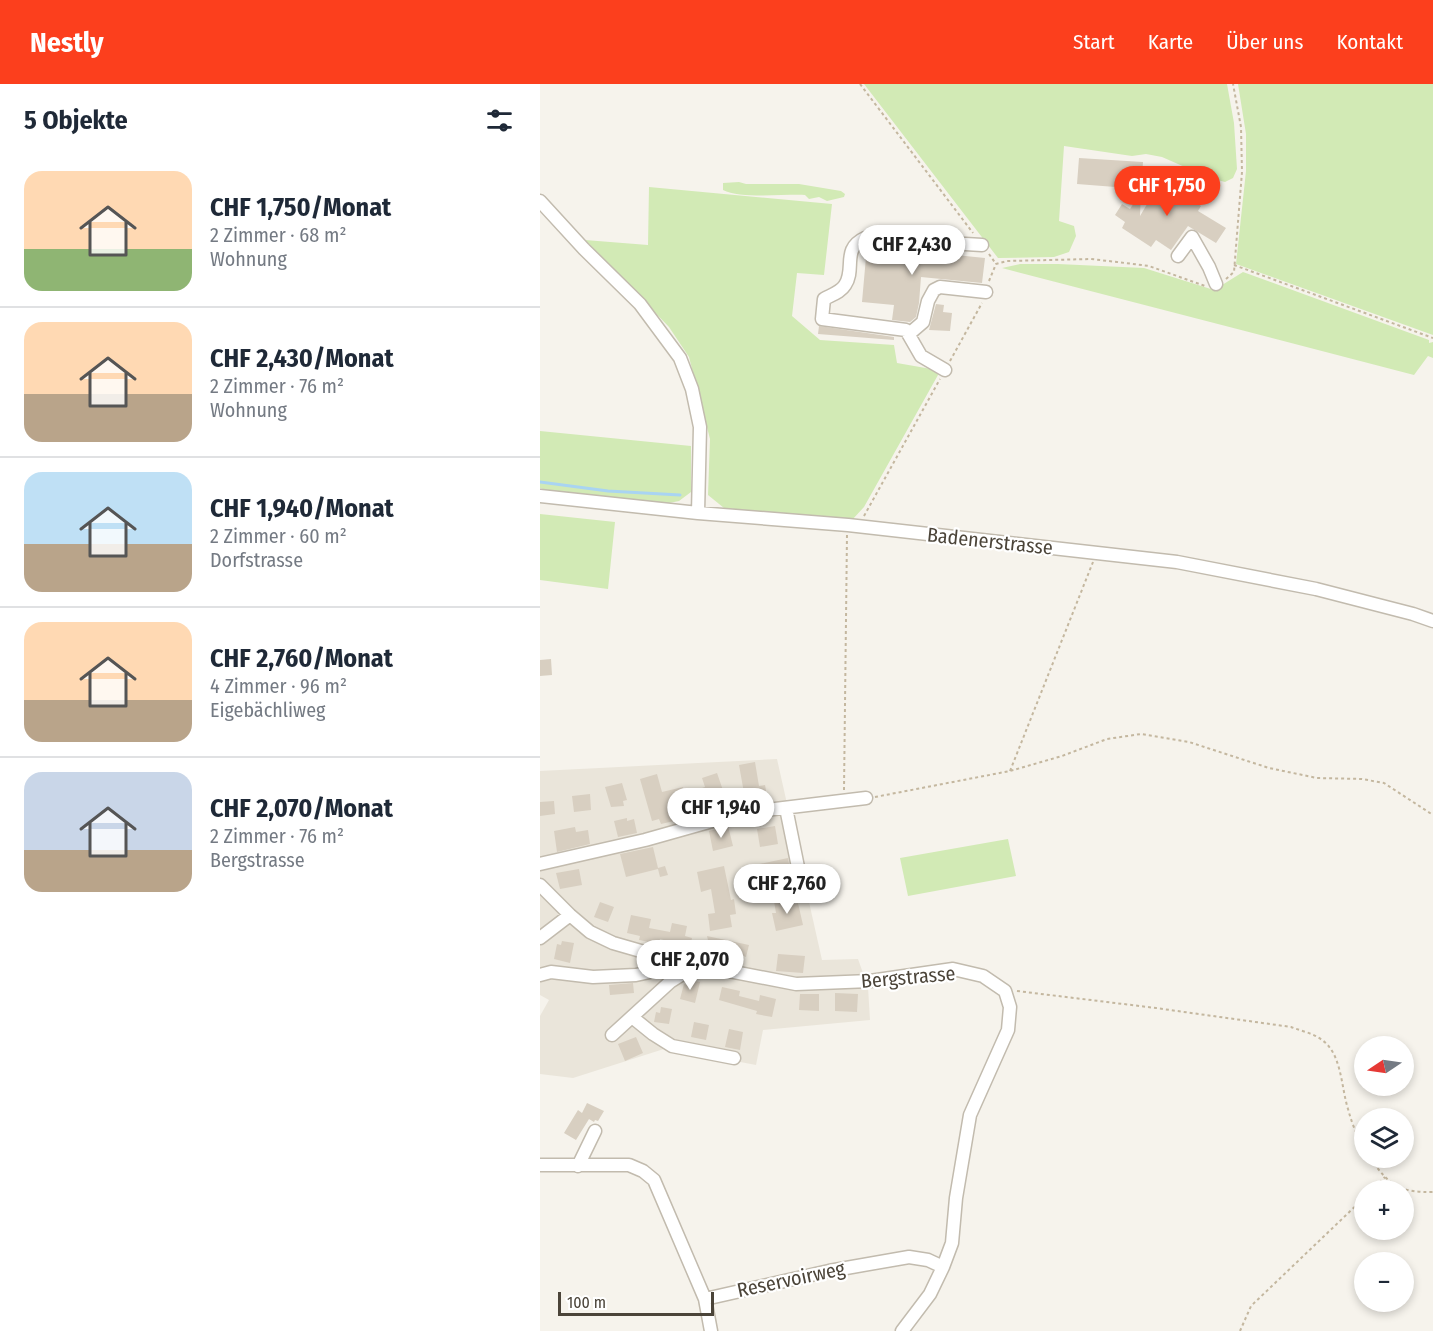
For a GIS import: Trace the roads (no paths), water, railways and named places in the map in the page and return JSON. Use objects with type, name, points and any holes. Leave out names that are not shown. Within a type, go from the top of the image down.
[{"type":"street","points":[[540,201],[584,249],[640,304],[680,358],[692,389],[700,427],[698,513]]},
{"type":"street","points":[[1178,256],[1192,237],[1216,284]]},
{"type":"street","points":[[945,370],[921,356],[906,330],[822,320],[824,299],[847,284],[852,250],[856,242],[865,238],[982,245]]},
{"type":"street","points":[[909,334],[924,322],[928,301],[934,290],[940,287],[986,292]]},
{"type":"street","name":"Badenerstrasse","points":[[540,496],[698,513],[853,526],[1177,562],[1316,589],[1433,621]]},
{"type":"street","points":[[540,864],[645,840],[741,813],[866,798]]},
{"type":"street","points":[[752,893],[798,882],[800,877],[786,808]]},
{"type":"street","name":"Bergstrasse","points":[[540,885],[590,932],[613,943],[672,960],[796,984],[870,981],[953,969],[983,976],[1005,991],[1010,1007],[1008,1030],[970,1115],[951,1243],[943,1267]]},
{"type":"street","points":[[540,938],[570,915]]},
{"type":"street","points":[[540,975],[550,972],[593,977],[636,975],[660,970],[672,960]]},
{"type":"street","points":[[612,1035],[670,982],[697,965]]},
{"type":"street","points":[[632,1017],[672,1046],[734,1058]]},
{"type":"street","points":[[578,1166],[595,1131]]},
{"type":"street","points":[[540,1166],[629,1166],[644,1171],[654,1180],[705,1299],[711,1331]]},
{"type":"street","name":"Reservoirweg","points":[[705,1299],[829,1271],[909,1257],[928,1260],[943,1267]]},
{"type":"street","points":[[902,1331],[930,1294],[943,1267]]},
{"type":"waterway","points":[[540,482],[608,491],[680,495]]}]
